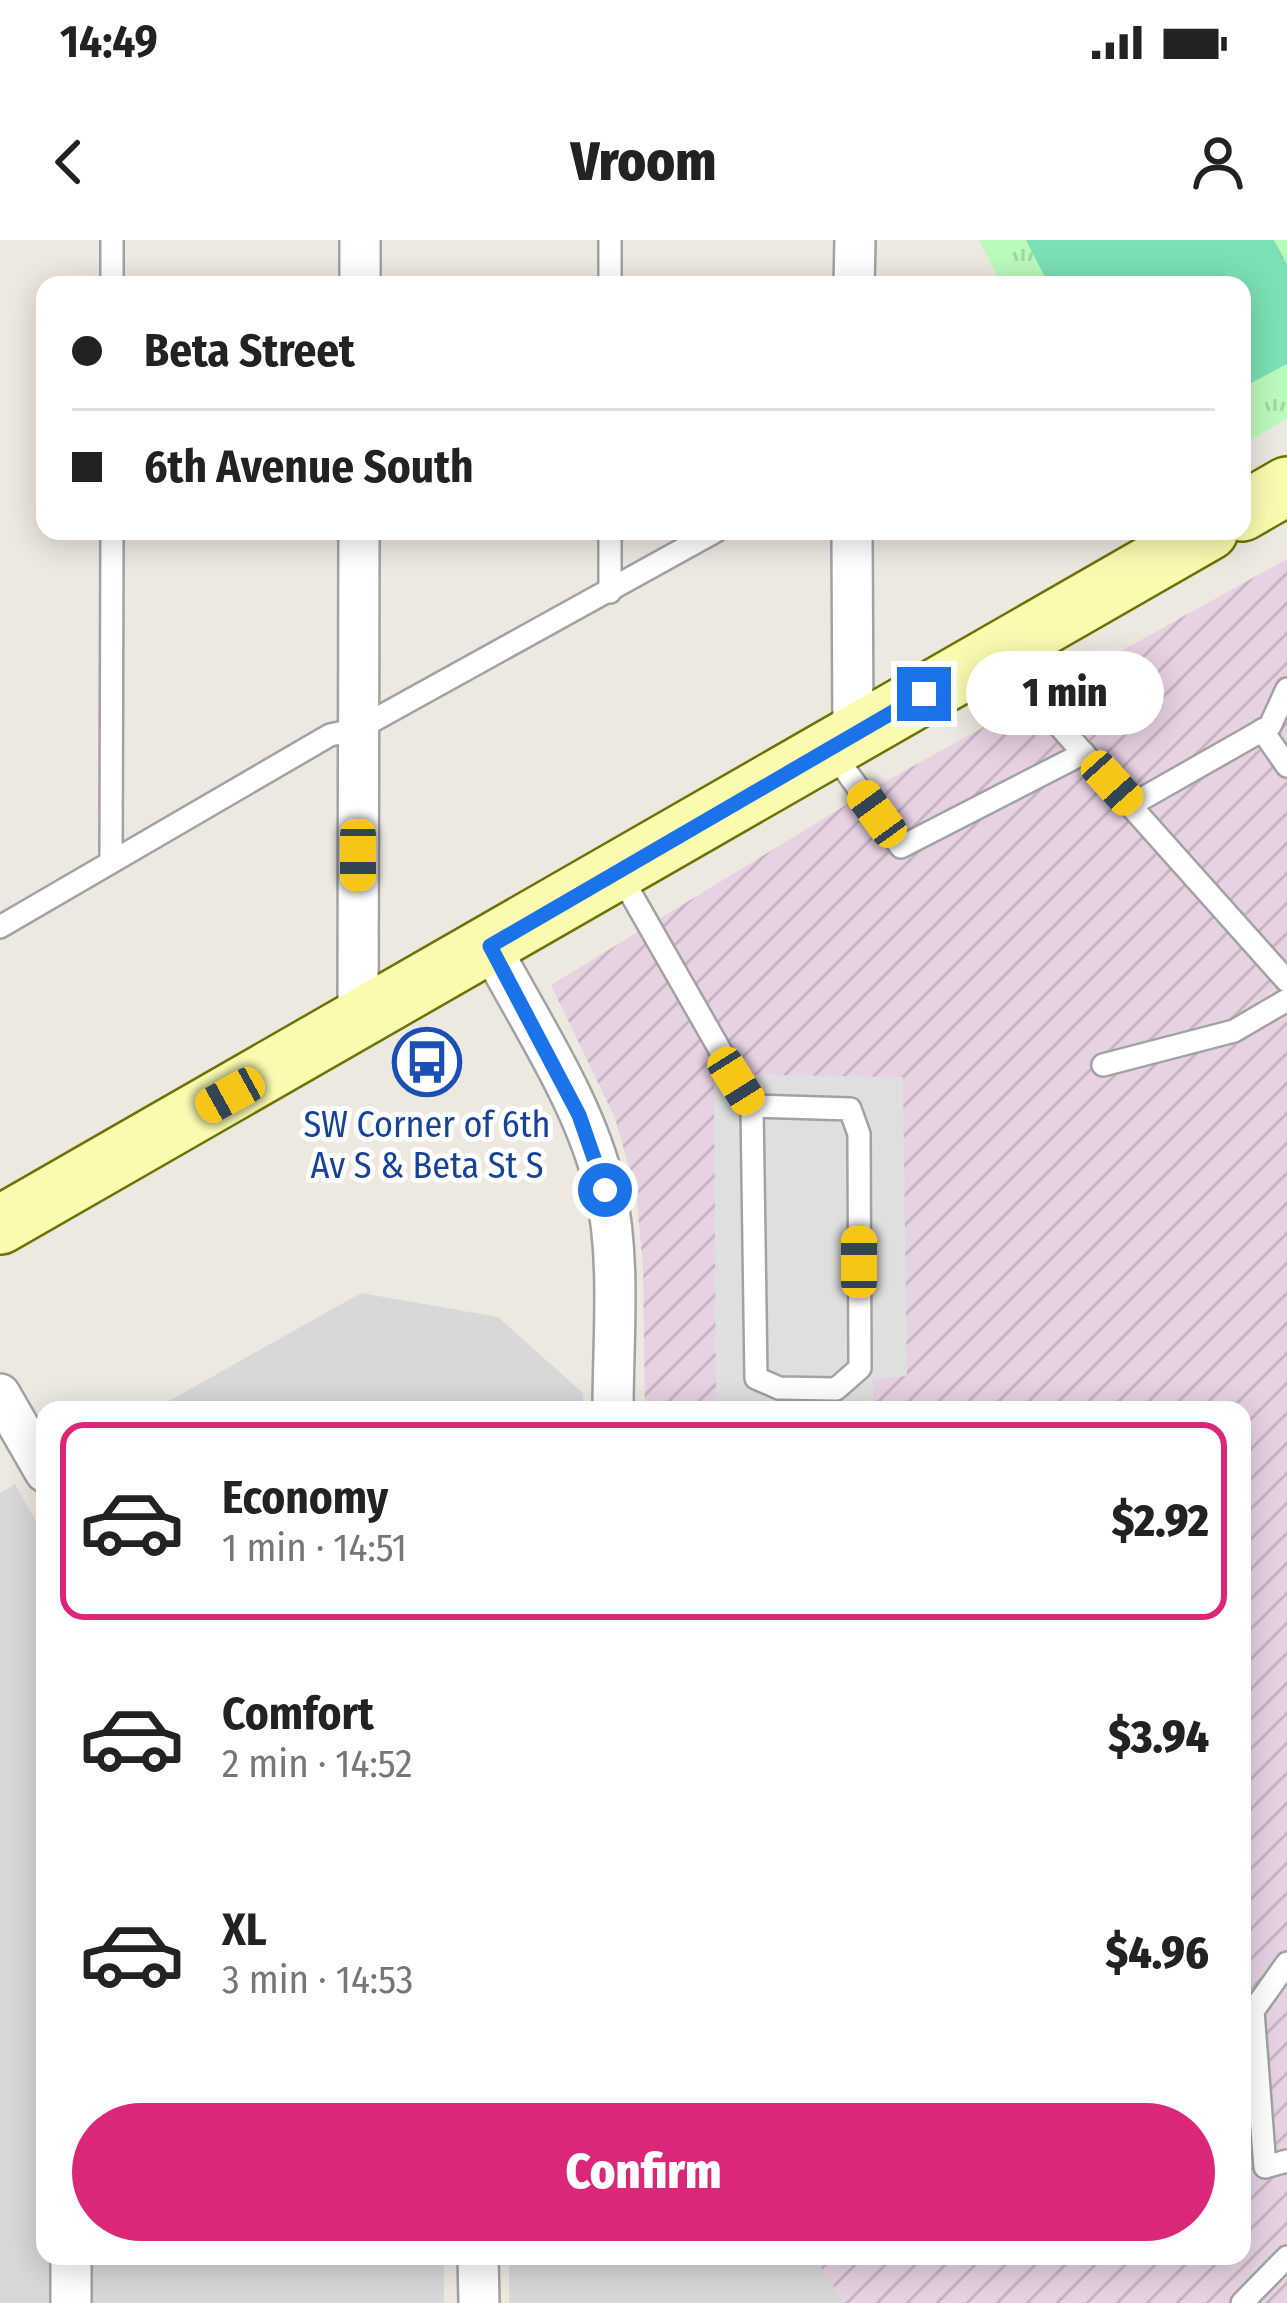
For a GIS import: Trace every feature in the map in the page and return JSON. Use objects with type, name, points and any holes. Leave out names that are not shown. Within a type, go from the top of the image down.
[{"type":"main road","points":[[1251,507],[1287,486]]},
{"type":"main road","points":[[0,1225],[1193,540]]},
{"type":"street","points":[[360,240],[360,276]]},
{"type":"street","points":[[854,240],[854,276]]},
{"type":"street","points":[[358,1023],[359,540]]},
{"type":"street","points":[[841,741],[852,540]]},
{"type":"street","points":[[490,946],[579,1115],[605,1190],[613,1241],[613,1401]]},
{"type":"street","points":[[0,1394],[36,1456]]},
{"type":"street","points":[[71,2265],[71,2303]]},
{"type":"street","points":[[478,2265],[479,2303]]},
{"type":"lane","points":[[112,240],[112,276]]},
{"type":"lane","points":[[610,240],[610,276]]},
{"type":"lane","points":[[111,862],[112,540]]},
{"type":"lane","points":[[610,540],[610,592]]},
{"type":"lane","points":[[0,927],[330,735],[358,729],[700,540]]},
{"type":"lane","points":[[995,654],[1287,981]]},
{"type":"lane","points":[[1131,806],[1270,726],[1287,689]]},
{"type":"lane","points":[[1262,730],[1287,766]]},
{"type":"lane","points":[[841,741],[901,847],[1084,752]]},
{"type":"lane","points":[[619,873],[752,1106],[756,1378],[778,1388],[836,1389],[860,1368],[859,1134],[850,1109],[752,1106]]},
{"type":"lane","points":[[1102,1065],[1234,1031],[1287,1000]]},
{"type":"lane","points":[[1287,1963],[1252,2011],[1265,2167],[1287,2161]]},
{"type":"lane","points":[[1242,2303],[1287,2258]]},
{"type":"shaded area","points":[[1287,559],[1287,2303],[845,2303],[819,2265],[1251,2265],[1251,1401],[645,1401],[643,1266],[636,1192],[615,1118],[551,985],[872,789]]},
{"type":"shaded area","points":[[714,1074],[903,1077],[907,1376],[873,1379],[873,1401],[716,1401]]},
{"type":"shaded area","points":[[361,1293],[498,1317],[583,1393],[583,1401],[169,1401]]},
{"type":"shaded area","points":[[15,1484],[36,1521],[36,2265],[444,2265],[444,2303],[0,2303],[0,1493]]},
{"type":"shaded area","points":[[509,2265],[819,2265],[845,2303],[509,2303]]},
{"type":"green space","points":[[979,240],[1287,240],[1287,419],[1251,440],[1251,276],[997,276]]},
{"type":"green space","points":[[1026,240],[1274,240],[1287,264],[1287,364],[1251,383],[1251,276],[1044,276]]},
{"type":"place","name":"SW Corner of 6th Av S & Beta St S","points":[[427,1062]]},
{"type":"route","points":[[605,1190],[579,1115],[490,946],[924,694]]}]
